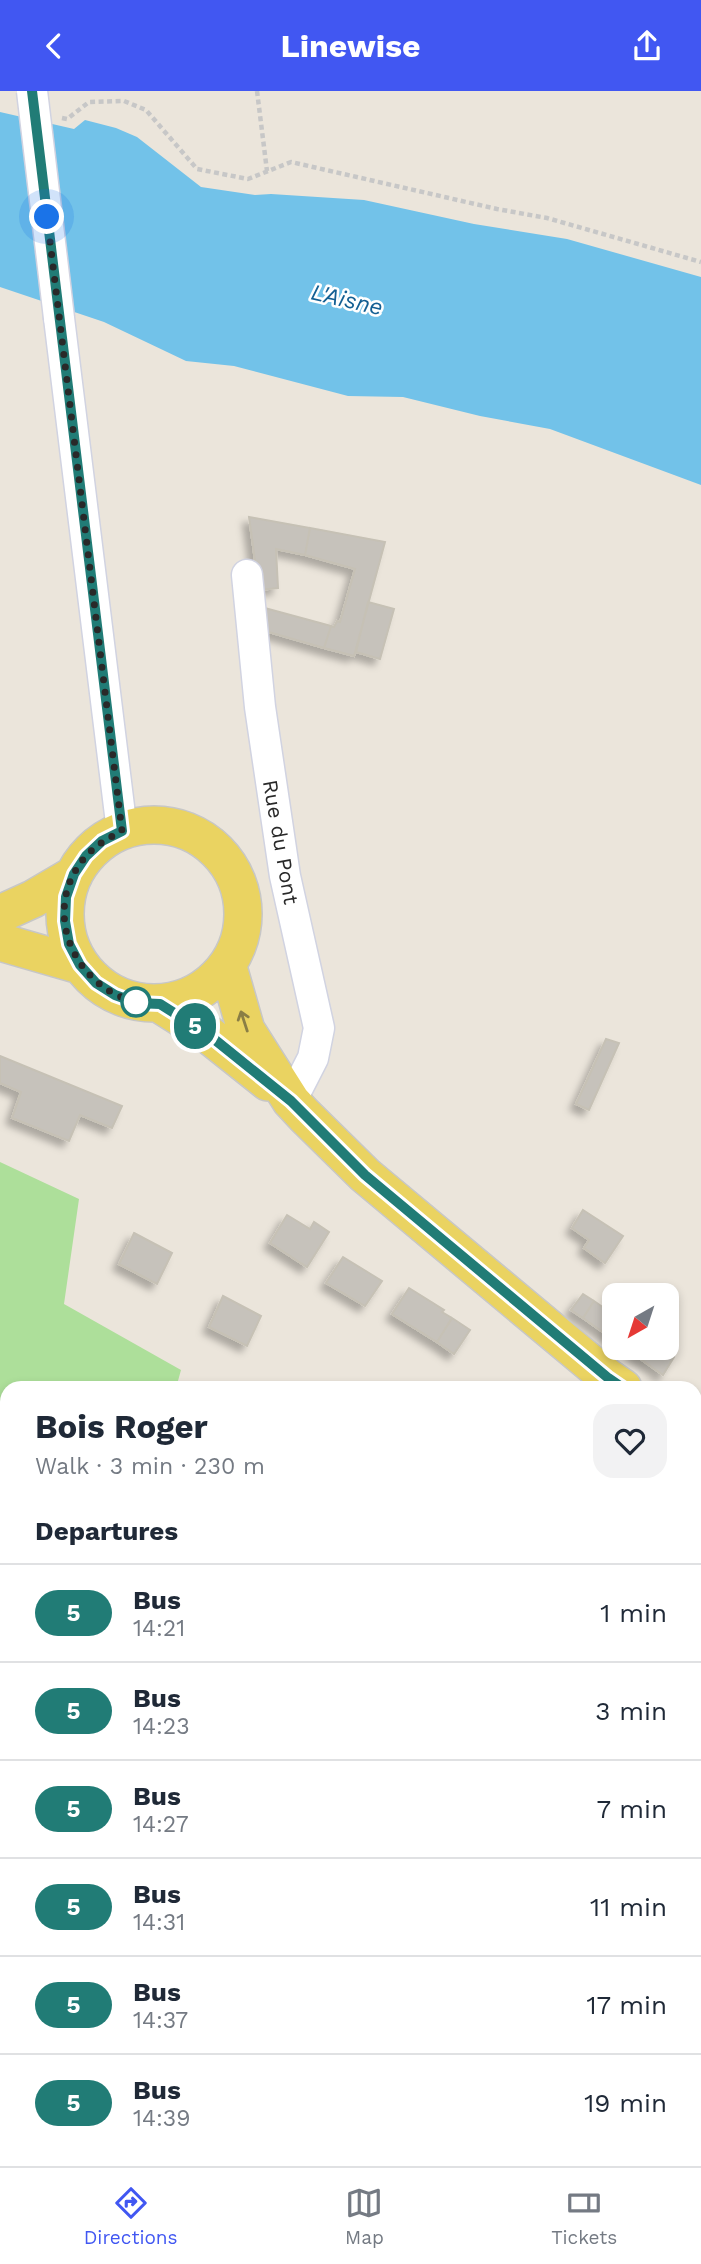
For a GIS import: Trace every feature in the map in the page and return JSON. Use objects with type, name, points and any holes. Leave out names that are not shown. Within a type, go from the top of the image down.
[{"type":"main road","points":[[150,825],[178,828],[204,840],[225,859],[239,884],[244,912],[240,941],[228,967],[209,986],[186,999],[160,1004],[137,1003],[115,995],[96,983],[80,965],[69,944],[65,921],[66,897],[74,874],[86,856],[102,841],[122,831],[150,825]]},
{"type":"main road","points":[[0,915],[74,874]]},
{"type":"main road","points":[[0,941],[80,965]]},
{"type":"main road","points":[[228,967],[246,1030],[291,1101]]},
{"type":"main road","points":[[160,1004],[209,1035],[291,1101],[365,1175],[611,1381]]},
{"type":"street","points":[[32,91],[122,831]]},
{"type":"street","name":"Rue du Pont","points":[[247,575],[260,707],[285,876],[319,1028],[313,1058],[291,1101]]},
{"type":"path","points":[[257,91],[267,171]]},
{"type":"path","points":[[56,117],[67,119],[89,103],[124,101],[146,110],[197,169],[248,179],[290,162],[547,218],[701,262]]},
{"type":"green space","points":[[0,1162],[79,1199],[64,1304],[181,1370],[178,1381],[0,1381]]},
{"type":"water","name":"L'Aisne","points":[[0,112],[74,129],[85,120],[116,128],[137,137],[201,187],[255,195],[364,200],[474,224],[567,239],[701,277],[701,485],[550,429],[480,416],[403,397],[348,396],[234,366],[186,361],[104,322],[0,287]]},
{"type":"building","points":[[249,517],[310,528],[305,555],[276,549],[278,588],[259,590]]},
{"type":"building","points":[[310,528],[385,542],[354,656],[324,648],[331,626],[334,627],[337,621],[340,622],[355,569],[305,555]]},
{"type":"building","points":[[368,602],[394,609],[380,659],[356,652]]},
{"type":"building","points":[[261,607],[331,626],[324,648],[265,631]]},
{"type":"building","points":[[606,1039],[619,1043],[589,1110],[576,1104]]},
{"type":"building","points":[[0,1056],[122,1106],[112,1128],[80,1115],[69,1141],[12,1118],[21,1092],[0,1083]]},
{"type":"building","points":[[583,1210],[623,1236],[605,1263],[584,1248],[589,1240],[572,1228]]},
{"type":"building","points":[[287,1215],[310,1229],[314,1222],[329,1232],[307,1267],[270,1243]]},
{"type":"building","points":[[134,1233],[172,1253],[157,1284],[119,1264]]},
{"type":"building","points":[[343,1257],[382,1281],[365,1306],[326,1283]]},
{"type":"building","points":[[409,1288],[452,1318],[437,1342],[392,1314]]},
{"type":"building","points":[[583,1294],[594,1301],[583,1318],[571,1310]]},
{"type":"building","points":[[223,1296],[261,1316],[247,1346],[209,1327]]},
{"type":"building","points":[[594,1301],[602,1307],[602,1331],[583,1318]]},
{"type":"building","points":[[452,1318],[470,1330],[454,1354],[437,1342]]},
{"type":"building","points":[[642,1360],[672,1360],[663,1375]]},
{"type":"bus line","name":"5","points":[[32,91],[122,831],[102,841],[86,856],[74,874],[66,897],[65,921],[69,944],[80,965],[96,983],[115,995],[137,1003],[160,1004],[209,1035],[291,1101],[365,1175],[613,1381]]},
{"type":"route","points":[[47,217],[122,831],[102,841],[86,856],[74,874],[66,897],[65,921],[69,944],[80,965],[96,983],[115,995],[136,1002]]}]
